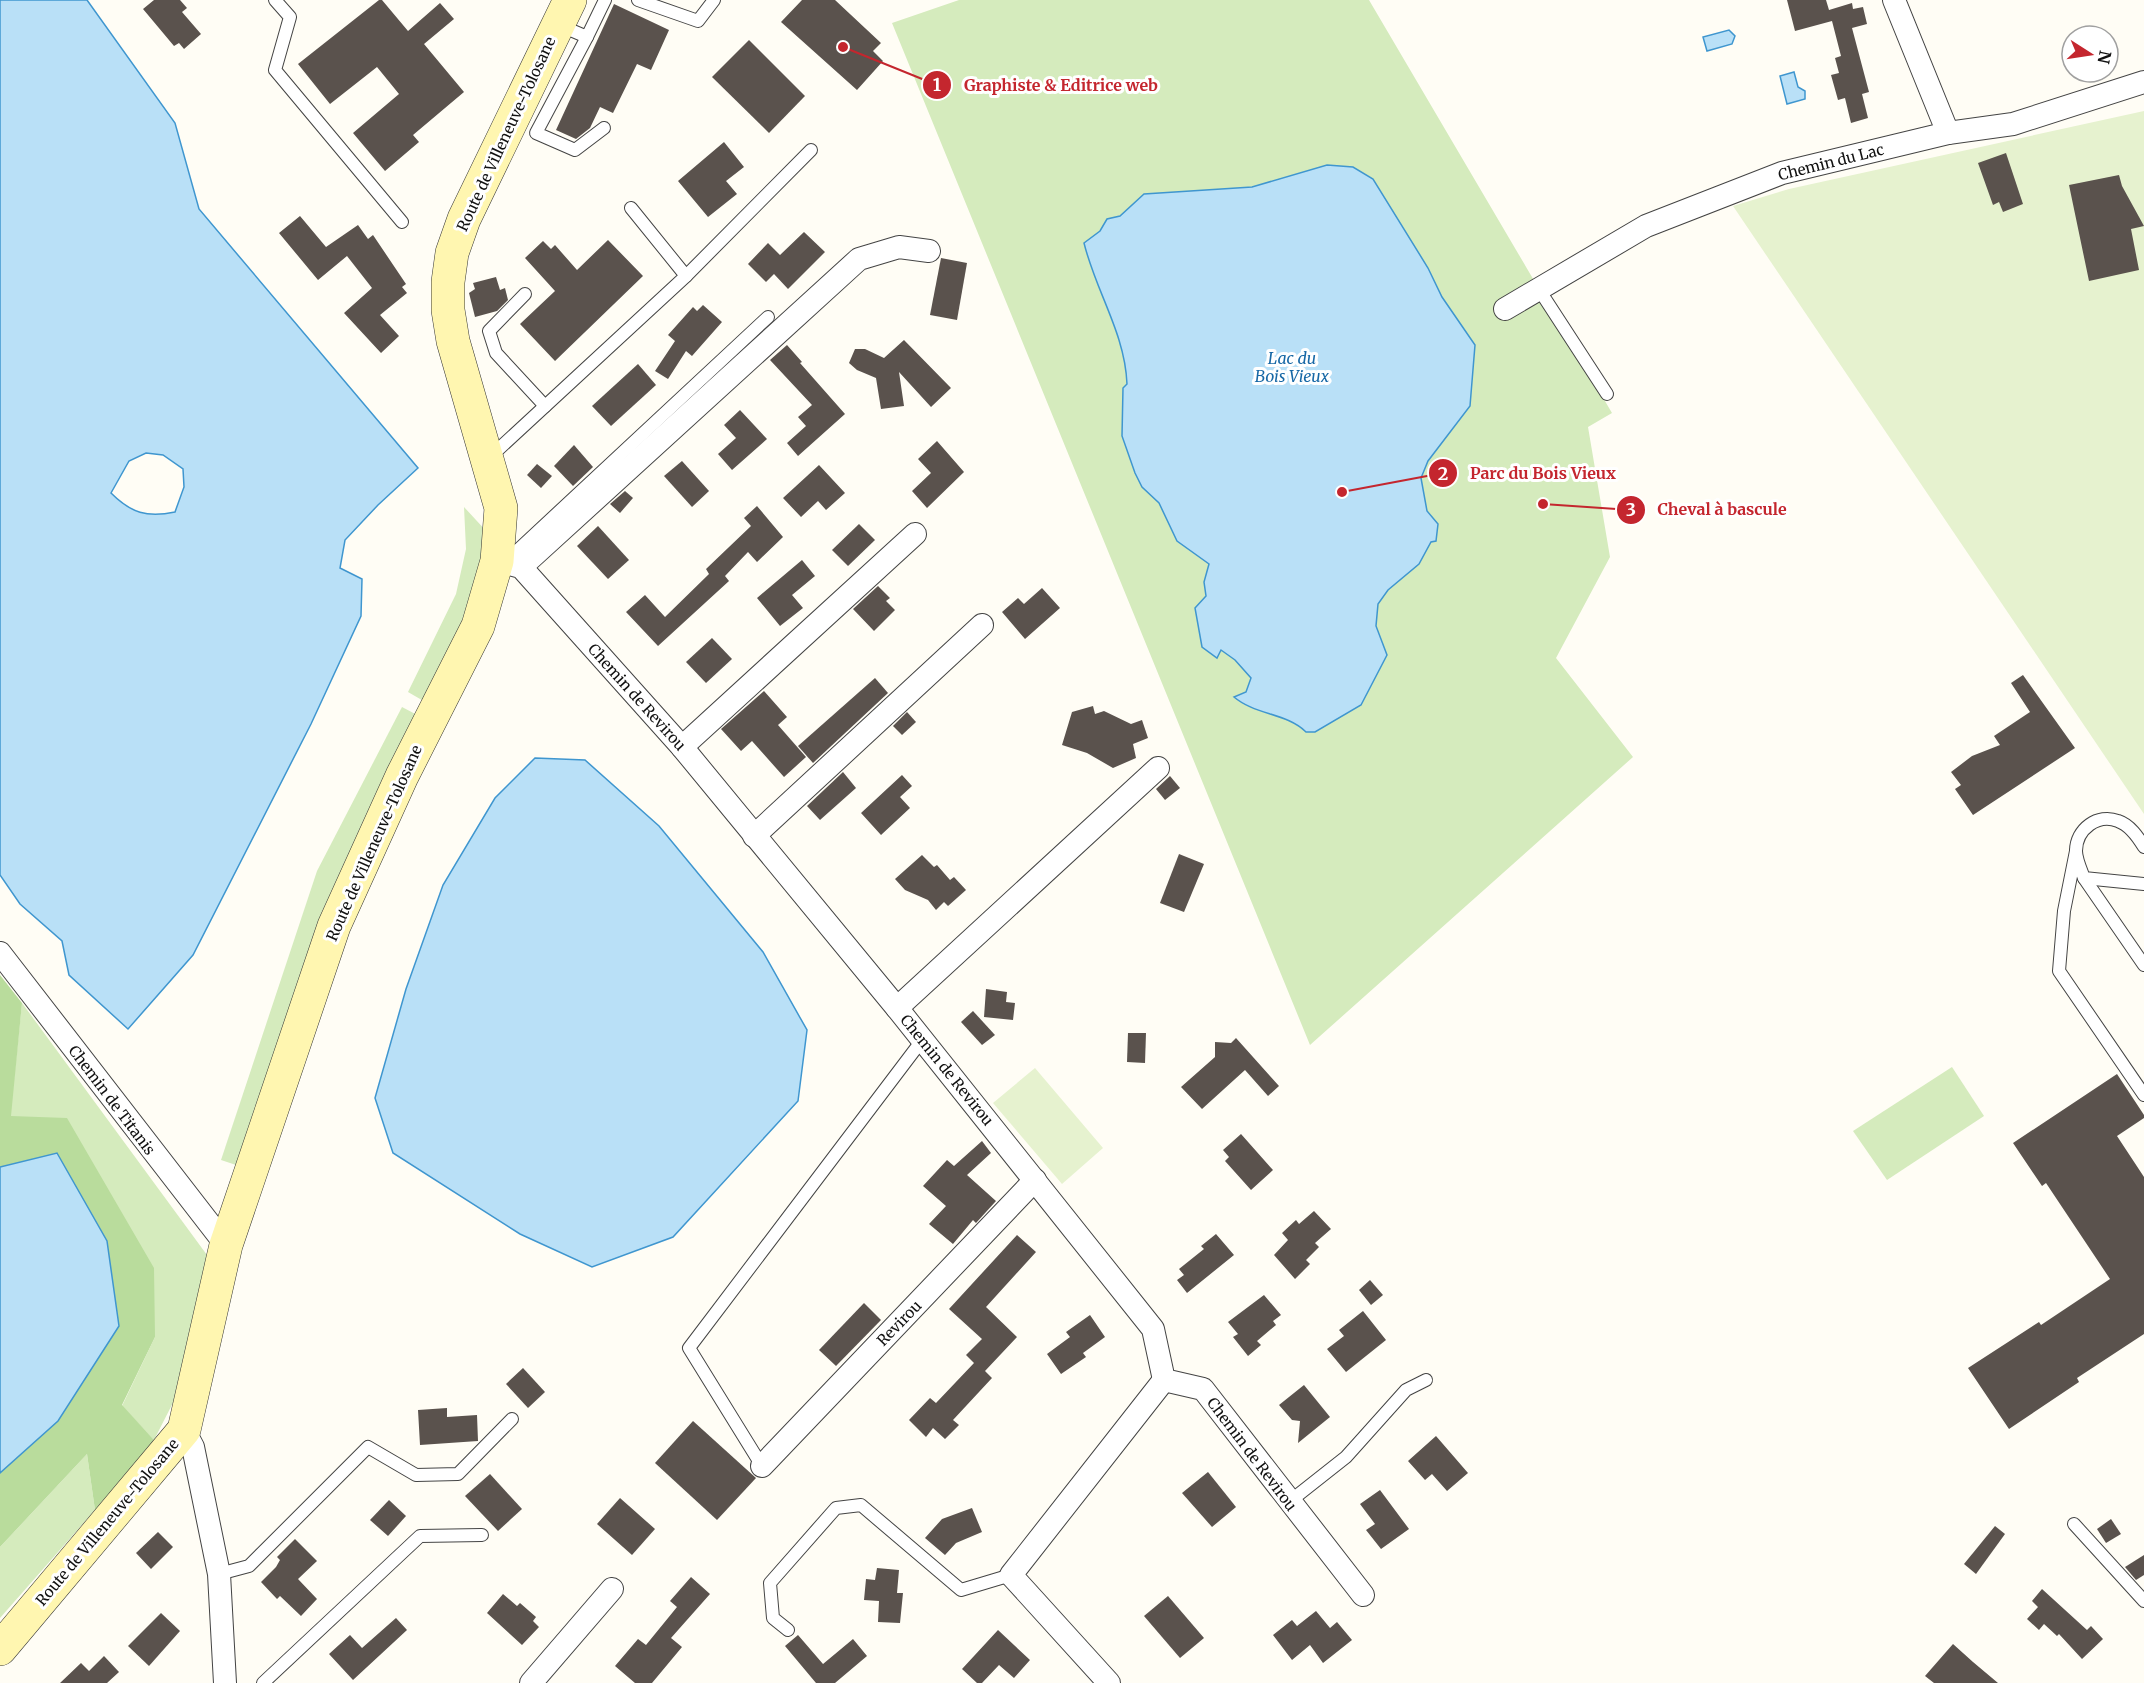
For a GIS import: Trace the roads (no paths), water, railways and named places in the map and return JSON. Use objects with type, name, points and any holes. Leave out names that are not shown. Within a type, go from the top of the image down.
[{"type":"street","points":[[1894,0],[1948,133]]},
{"type":"street","name":"Route de Villeneuve-Tolosane","points":[[0,1649],[184,1430],[226,1245],[334,926],[402,776],[508,564],[501,508],[453,341],[448,291],[451,263],[464,219],[572,20]]},
{"type":"street","name":"Chemin du Lac","points":[[1505,309],[1540,291],[1646,226],[1782,173],[1948,133],[2013,124],[2144,82]]},
{"type":"street","points":[[508,564],[859,259],[899,247],[929,251]]},
{"type":"street","points":[[682,747],[915,534]]},
{"type":"street","name":"Chemin de Revirou","points":[[508,564],[682,747],[923,1039],[1153,1329],[1164,1380],[1203,1389],[1289,1502],[1364,1595]]},
{"type":"street","points":[[754,836],[982,625]]},
{"type":"street","points":[[897,1008],[1158,768]]},
{"type":"street","name":"Chemin de Titanis","points":[[0,953],[226,1245]]},
{"type":"street","name":"Revirou","points":[[762,1466],[1035,1180]]},
{"type":"street","points":[[1109,1683],[1011,1575],[1164,1380]]},
{"type":"street","points":[[184,1430],[193,1447],[219,1574],[225,1683]]},
{"type":"street","points":[[531,1683],[612,1590]]},
{"type":"lane","points":[[275,0],[290,17],[275,70],[402,222]]},
{"type":"lane","points":[[604,128],[575,150],[536,133],[572,20],[605,0]]},
{"type":"lane","points":[[638,0],[698,21],[714,0]]},
{"type":"lane","points":[[487,460],[686,276],[811,150]]},
{"type":"lane","points":[[631,208],[686,276]]},
{"type":"lane","points":[[1540,291],[1607,394]]},
{"type":"lane","points":[[525,294],[489,331],[496,353],[545,406]]},
{"type":"lane","points":[[508,564],[768,317]]},
{"type":"lane","points":[[2144,847],[2135,833],[2119,821],[2106,819],[2091,822],[2081,833],[2064,911],[2059,971],[2144,1095]]},
{"type":"lane","points":[[2076,850],[2084,878],[2144,965]]},
{"type":"lane","points":[[2084,878],[2144,884]]},
{"type":"lane","points":[[762,1466],[688,1348],[923,1039]]},
{"type":"lane","points":[[1289,1502],[1346,1457],[1406,1390],[1426,1380]]},
{"type":"lane","points":[[219,1574],[249,1566],[368,1447],[416,1475],[458,1474],[512,1419]]},
{"type":"lane","points":[[788,1630],[773,1618],[770,1583],[836,1508],[861,1505],[961,1590],[1011,1575]]},
{"type":"lane","points":[[2074,1524],[2144,1600]]},
{"type":"lane","points":[[263,1683],[420,1536],[482,1535]]},
{"type":"water","points":[[0,0],[87,0],[175,123],[199,209],[418,468],[345,540],[340,568],[362,579],[361,616],[311,724],[193,955],[128,1029],[69,975],[62,941],[20,904],[0,875]],"holes":[[[146,453],[163,455],[183,469],[184,487],[175,512],[165,514],[140,512],[125,505],[111,493],[129,461]]]},
{"type":"water","points":[[1729,30],[1735,36],[1732,44],[1707,51],[1703,37]]},
{"type":"water","points":[[1794,72],[1798,87],[1805,91],[1805,99],[1787,104],[1780,76]]},
{"type":"water","name":"Lac du Bois Vieux","points":[[1327,165],[1353,167],[1373,179],[1428,268],[1442,297],[1475,345],[1470,406],[1428,461],[1421,478],[1427,511],[1438,524],[1436,541],[1431,542],[1419,564],[1388,590],[1378,604],[1376,626],[1387,655],[1361,705],[1315,732],[1306,732],[1290,721],[1251,707],[1234,697],[1246,692],[1251,678],[1235,660],[1221,650],[1217,658],[1202,647],[1195,608],[1206,596],[1204,582],[1209,564],[1177,541],[1159,503],[1142,487],[1135,473],[1122,436],[1123,388],[1127,384],[1125,365],[1116,330],[1084,243],[1100,231],[1107,219],[1120,216],[1144,194],[1252,187]]},
{"type":"water","points":[[535,758],[585,760],[659,826],[763,952],[807,1030],[798,1101],[673,1237],[592,1267],[520,1234],[393,1153],[375,1098],[406,989],[443,885],[495,798]]},
{"type":"water","points":[[57,1153],[107,1241],[119,1326],[58,1421],[0,1473],[0,1167]]},
{"type":"place","name":"Graphiste & Editrice web","points":[[843,47]]},
{"type":"place","name":"Parc du Bois Vieux","points":[[1342,492]]},
{"type":"place","name":"Cheval à bascule","points":[[1543,504]]}]
